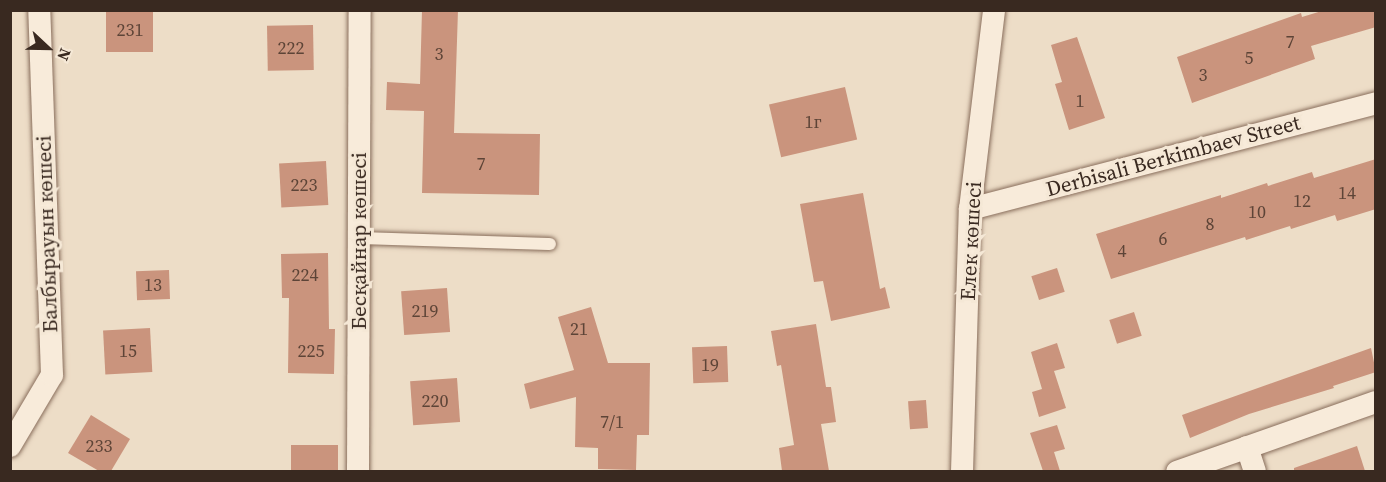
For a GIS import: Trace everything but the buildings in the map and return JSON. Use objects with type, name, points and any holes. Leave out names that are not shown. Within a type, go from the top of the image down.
[{"type":"street","name":"Балбырауын көшесі","points":[[10,446],[52,375],[39,10]]},
{"type":"street","name":"Бесқайнар көшесі","points":[[358,471],[360,10]]},
{"type":"street","name":"Елек көшесі","points":[[962,471],[970,209],[993,10]]},
{"type":"street","name":"Derbisali Berkimbaev Street","points":[[970,209],[1376,103]]},
{"type":"street","points":[[1177,471],[1376,402]]},
{"type":"street","points":[[1247,447],[1255,471]]},
{"type":"lane","points":[[359,238],[550,244]]}]
